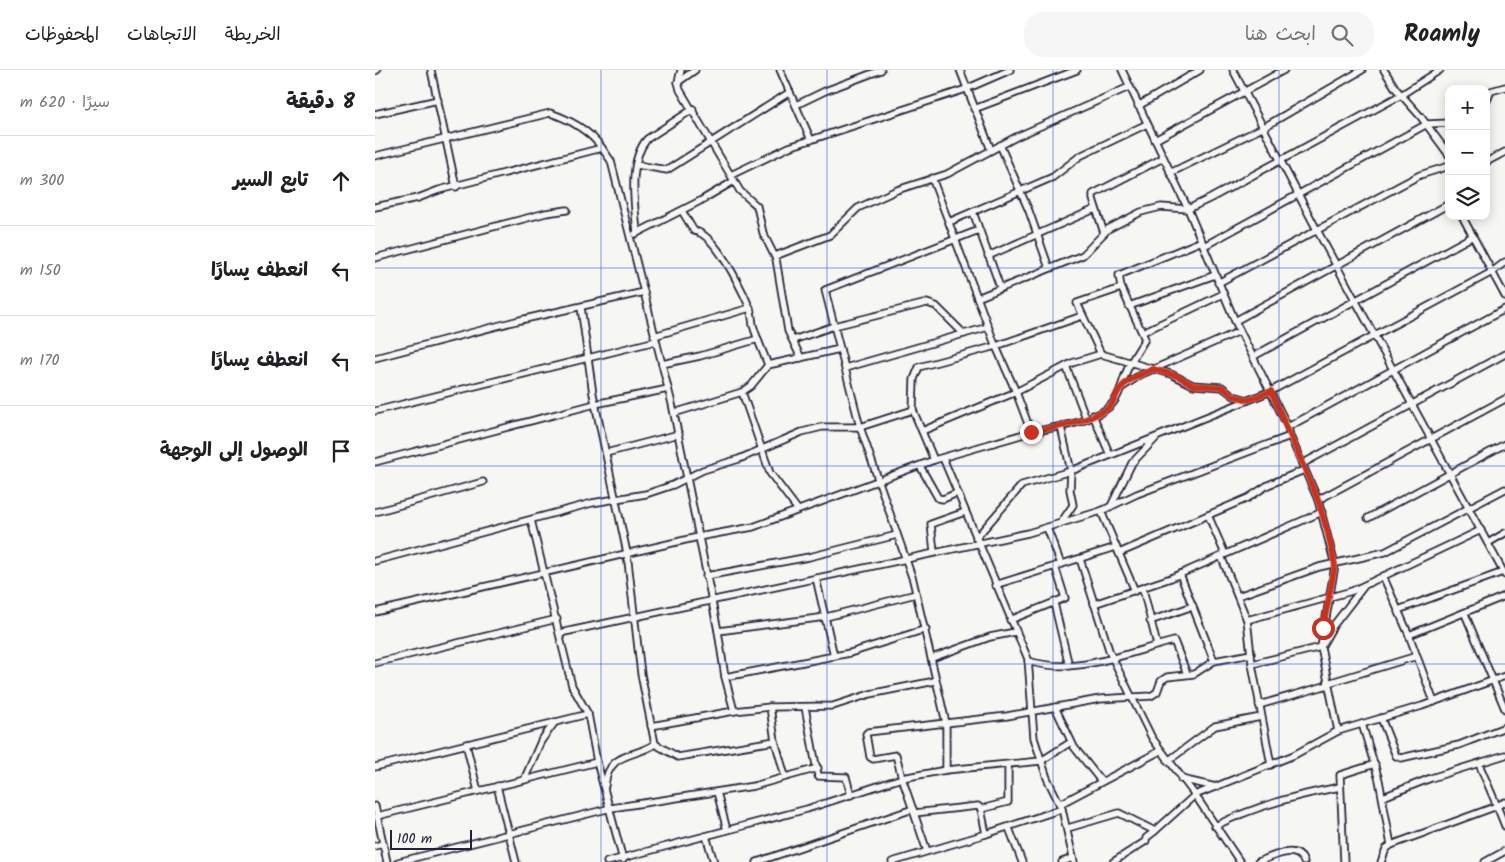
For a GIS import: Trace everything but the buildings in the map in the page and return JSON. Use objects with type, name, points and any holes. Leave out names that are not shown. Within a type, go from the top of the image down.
[{"type":"street","points":[[431,70],[456,187]]},
{"type":"street","points":[[681,70],[678,82],[680,90],[743,195],[757,206],[763,233],[775,256],[786,322],[801,358]]},
{"type":"street","points":[[678,82],[695,70]]},
{"type":"street","points":[[781,70],[811,140]]},
{"type":"street","points":[[796,105],[825,90],[881,70]]},
{"type":"street","points":[[960,70],[991,150]]},
{"type":"street","points":[[629,236],[682,210],[766,157],[811,140],[967,89],[1010,70]]},
{"type":"street","points":[[974,109],[1077,70]]},
{"type":"street","points":[[1122,70],[1188,209],[1235,321],[1288,427],[1322,512],[1335,565],[1321,647],[1339,731]]},
{"type":"street","points":[[1138,106],[1200,70]]},
{"type":"street","points":[[1233,70],[1317,230],[1376,334],[1504,573],[1398,610]]},
{"type":"street","points":[[1155,140],[1284,70]]},
{"type":"street","points":[[1171,172],[1263,128],[1362,70]]},
{"type":"street","points":[[1384,70],[1401,95],[1427,124],[1445,149]]},
{"type":"street","points":[[977,298],[1088,252],[1112,226],[1141,212],[1161,207],[1188,209],[1401,95],[1440,70]]},
{"type":"street","points":[[775,256],[830,235],[858,208],[897,190],[955,170],[1000,145],[1129,87]]},
{"type":"street","points":[[1490,93],[1491,91],[1505,87]]},
{"type":"street","points":[[637,165],[667,170],[790,92]]},
{"type":"street","points":[[375,114],[438,100]]},
{"type":"street","points":[[637,233],[634,179],[642,145],[647,139],[693,109]]},
{"type":"street","points":[[375,156],[550,113],[565,118],[596,140],[611,161],[679,434],[718,631],[725,677],[734,711]]},
{"type":"street","points":[[375,612],[698,537],[753,527],[934,460],[1031,432],[1061,426],[1093,415],[1109,407],[1120,389],[1131,362],[1145,339],[1121,288],[1118,277],[1121,273],[1203,243],[1299,195],[1427,124],[1445,123]]},
{"type":"street","points":[[949,222],[1060,173],[1080,156],[1147,124]]},
{"type":"street","points":[[1000,145],[1049,268]]},
{"type":"street","points":[[375,207],[417,198],[601,148]]},
{"type":"street","points":[[1490,160],[1505,152]]},
{"type":"street","points":[[1495,157],[1505,159]]},
{"type":"street","points":[[1104,233],[1092,197],[1095,193],[1163,158]]},
{"type":"street","points":[[1218,283],[1420,175],[1445,167]]},
{"type":"street","points":[[932,178],[988,327],[1017,392],[1031,432]]},
{"type":"street","points":[[1235,321],[1445,206]]},
{"type":"street","points":[[988,256],[1095,209]]},
{"type":"street","points":[[375,258],[546,213],[567,210]]},
{"type":"street","points":[[682,210],[694,231],[703,233],[716,246],[750,308],[758,339],[768,365]]},
{"type":"street","points":[[973,212],[1000,288]]},
{"type":"street","points":[[1464,220],[1505,296]]},
{"type":"street","points":[[945,770],[946,723],[935,681],[926,629],[905,558],[860,426],[825,293],[827,288],[979,230]]},
{"type":"street","points":[[1254,356],[1473,236]]},
{"type":"street","points":[[977,541],[1018,487],[1071,471],[1159,434],[1271,391],[1492,272],[1505,262]]},
{"type":"street","points":[[1129,306],[1215,275]]},
{"type":"street","points":[[1101,354],[1077,305],[1079,301],[1121,288]]},
{"type":"street","points":[[375,358],[543,314],[644,292]]},
{"type":"street","points":[[1143,332],[1223,294]]},
{"type":"street","points":[[793,340],[834,326],[927,303],[936,306],[964,334]]},
{"type":"street","points":[[581,307],[595,404],[627,553],[641,674],[655,744],[678,757],[775,741]]},
{"type":"street","points":[[375,412],[587,358],[655,339],[750,308]]},
{"type":"street","points":[[1288,427],[1505,309]]},
{"type":"street","points":[[934,460],[913,410],[914,378],[919,367],[996,346],[1081,316]]},
{"type":"street","points":[[845,368],[988,327]]},
{"type":"street","points":[[1120,389],[1130,381],[1153,369],[1240,331]]},
{"type":"street","points":[[662,364],[700,356],[758,339]]},
{"type":"street","points":[[674,413],[742,392],[751,386],[768,365],[840,349]]},
{"type":"street","points":[[921,431],[1017,392],[1066,366],[1101,354],[1177,376],[1193,385],[1222,387],[1234,396],[1249,400]]},
{"type":"street","points":[[995,585],[1058,565],[1117,550],[1248,498],[1267,485],[1303,467],[1412,404],[1505,354]]},
{"type":"street","points":[[1066,366],[1086,418]]},
{"type":"street","points":[[375,462],[595,404],[668,390]]},
{"type":"street","points":[[742,392],[770,474],[798,510]]},
{"type":"street","points":[[1318,500],[1505,399]]},
{"type":"street","points":[[375,561],[592,503],[646,494],[688,478],[703,470],[822,426],[860,426],[913,410]]},
{"type":"street","points":[[1093,415],[1110,455]]},
{"type":"street","points":[[1060,524],[1073,507],[1070,490],[1071,471],[1061,426]]},
{"type":"street","points":[[606,452],[679,434]]},
{"type":"street","points":[[1111,506],[1132,463],[1159,434]]},
{"type":"street","points":[[561,633],[935,552],[977,541],[1047,528],[1101,511],[1137,494],[1290,436]]},
{"type":"street","points":[[1368,518],[1505,444]]},
{"type":"street","points":[[943,458],[1028,661],[1034,738],[1041,761],[1068,828],[1073,860],[1062,862]]},
{"type":"street","points":[[920,466],[938,498],[943,499],[957,493]]},
{"type":"street","points":[[375,512],[483,482]]},
{"type":"street","points":[[1238,596],[1299,573],[1385,552],[1505,489]]},
{"type":"street","points":[[1101,511],[1135,591]]},
{"type":"street","points":[[935,552],[931,524],[965,512]]},
{"type":"street","points":[[1094,604],[1180,574],[1322,512]]},
{"type":"street","points":[[1208,515],[1247,620],[1252,664],[1271,764]]},
{"type":"street","points":[[531,520],[561,633],[572,686],[588,714],[597,762],[611,808],[623,860]]},
{"type":"street","points":[[1010,620],[1065,598],[1047,528]]},
{"type":"street","points":[[1247,620],[1328,598],[1365,585],[1481,530]]},
{"type":"street","points":[[1488,543],[1505,533]]},
{"type":"street","points":[[706,576],[809,557],[897,535]]},
{"type":"street","points":[[1080,559],[1113,660],[1130,696],[1160,751],[1181,780],[1195,795],[1240,862]]},
{"type":"street","points":[[1180,574],[1214,661]]},
{"type":"street","points":[[1383,576],[1409,635],[1434,702]]},
{"type":"street","points":[[816,578],[834,656]]},
{"type":"street","points":[[1252,664],[1321,647],[1333,626],[1365,585]]},
{"type":"street","points":[[1143,588],[1157,645]]},
{"type":"street","points":[[718,631],[825,617],[916,594]]},
{"type":"street","points":[[1409,635],[1465,614],[1505,596]]},
{"type":"street","points":[[1054,603],[1069,666]]},
{"type":"street","points":[[1150,621],[1193,606]]},
{"type":"street","points":[[1465,614],[1505,709]]},
{"type":"street","points":[[375,663],[557,618]]},
{"type":"street","points":[[725,677],[862,650],[926,629]]},
{"type":"street","points":[[932,658],[990,637],[1015,632]]},
{"type":"street","points":[[1028,661],[1049,667],[1069,666],[1113,660],[1157,645],[1175,642],[1187,674]]},
{"type":"street","points":[[927,851],[897,755],[871,758],[867,733],[1031,712],[1130,696],[1151,696],[1157,692],[1164,678],[1200,672],[1214,661],[1251,654]]},
{"type":"street","points":[[1259,705],[1417,656]]},
{"type":"street","points":[[1113,862],[1146,841],[1146,838],[1195,795],[1294,756],[1339,731],[1434,702],[1505,676]]},
{"type":"street","points":[[651,726],[771,706],[833,706],[870,694],[935,681]]},
{"type":"street","points":[[771,706],[775,741],[785,776]]},
{"type":"street","points":[[805,707],[820,777],[847,778],[851,795]]},
{"type":"street","points":[[1055,707],[1071,742],[1101,781]]},
{"type":"street","points":[[375,767],[588,714]]},
{"type":"street","points":[[1168,761],[1215,726],[1261,717]]},
{"type":"street","points":[[1381,718],[1396,756],[1399,758],[1459,744],[1505,728]]},
{"type":"street","points":[[524,780],[541,741],[555,722]]},
{"type":"street","points":[[1362,724],[1383,796],[1391,845]]},
{"type":"street","points":[[607,862],[623,860],[807,809],[903,778],[945,770],[1041,761],[1071,742]]},
{"type":"street","points":[[466,744],[478,791]]},
{"type":"street","points":[[605,786],[609,770],[621,757],[655,744]]},
{"type":"street","points":[[892,862],[1009,828],[1061,807],[1101,781],[1160,751]]},
{"type":"street","points":[[1383,796],[1431,778],[1505,755]]},
{"type":"street","points":[[377,816],[597,762]]},
{"type":"street","points":[[1344,862],[1341,774],[1375,764]]},
{"type":"street","points":[[1479,764],[1505,826]]},
{"type":"street","points":[[757,862],[914,811],[978,806],[981,809],[1008,802],[1008,765]]},
{"type":"street","points":[[398,862],[611,808],[760,784],[818,768]]},
{"type":"street","points":[[1181,780],[1216,787]]},
{"type":"street","points":[[497,786],[516,862]]},
{"type":"street","points":[[1215,826],[1255,808],[1299,795],[1340,788]]},
{"type":"street","points":[[717,792],[727,830]]},
{"type":"street","points":[[1381,862],[1386,849],[1391,845],[1505,802]]},
{"type":"street","points":[[375,806],[387,862]]},
{"type":"street","points":[[981,809],[986,834]]},
{"type":"street","points":[[1068,828],[1119,813],[1155,831]]},
{"type":"street","points":[[1009,828],[1022,862]]},
{"type":"street","points":[[707,836],[714,862]]},
{"type":"street","points":[[375,846],[383,844]]},
{"type":"street","points":[[1485,862],[1505,850]]},
{"type":"street","points":[[1258,862],[1287,852],[1296,853],[1302,857],[1304,862]]},
{"type":"route","points":[[1031,432],[1067,425],[1100,412],[1113,403],[1120,389],[1130,381],[1153,369],[1177,376],[1193,385],[1222,387],[1234,396],[1249,400],[1271,391],[1318,500],[1335,565],[1323,628]]}]
